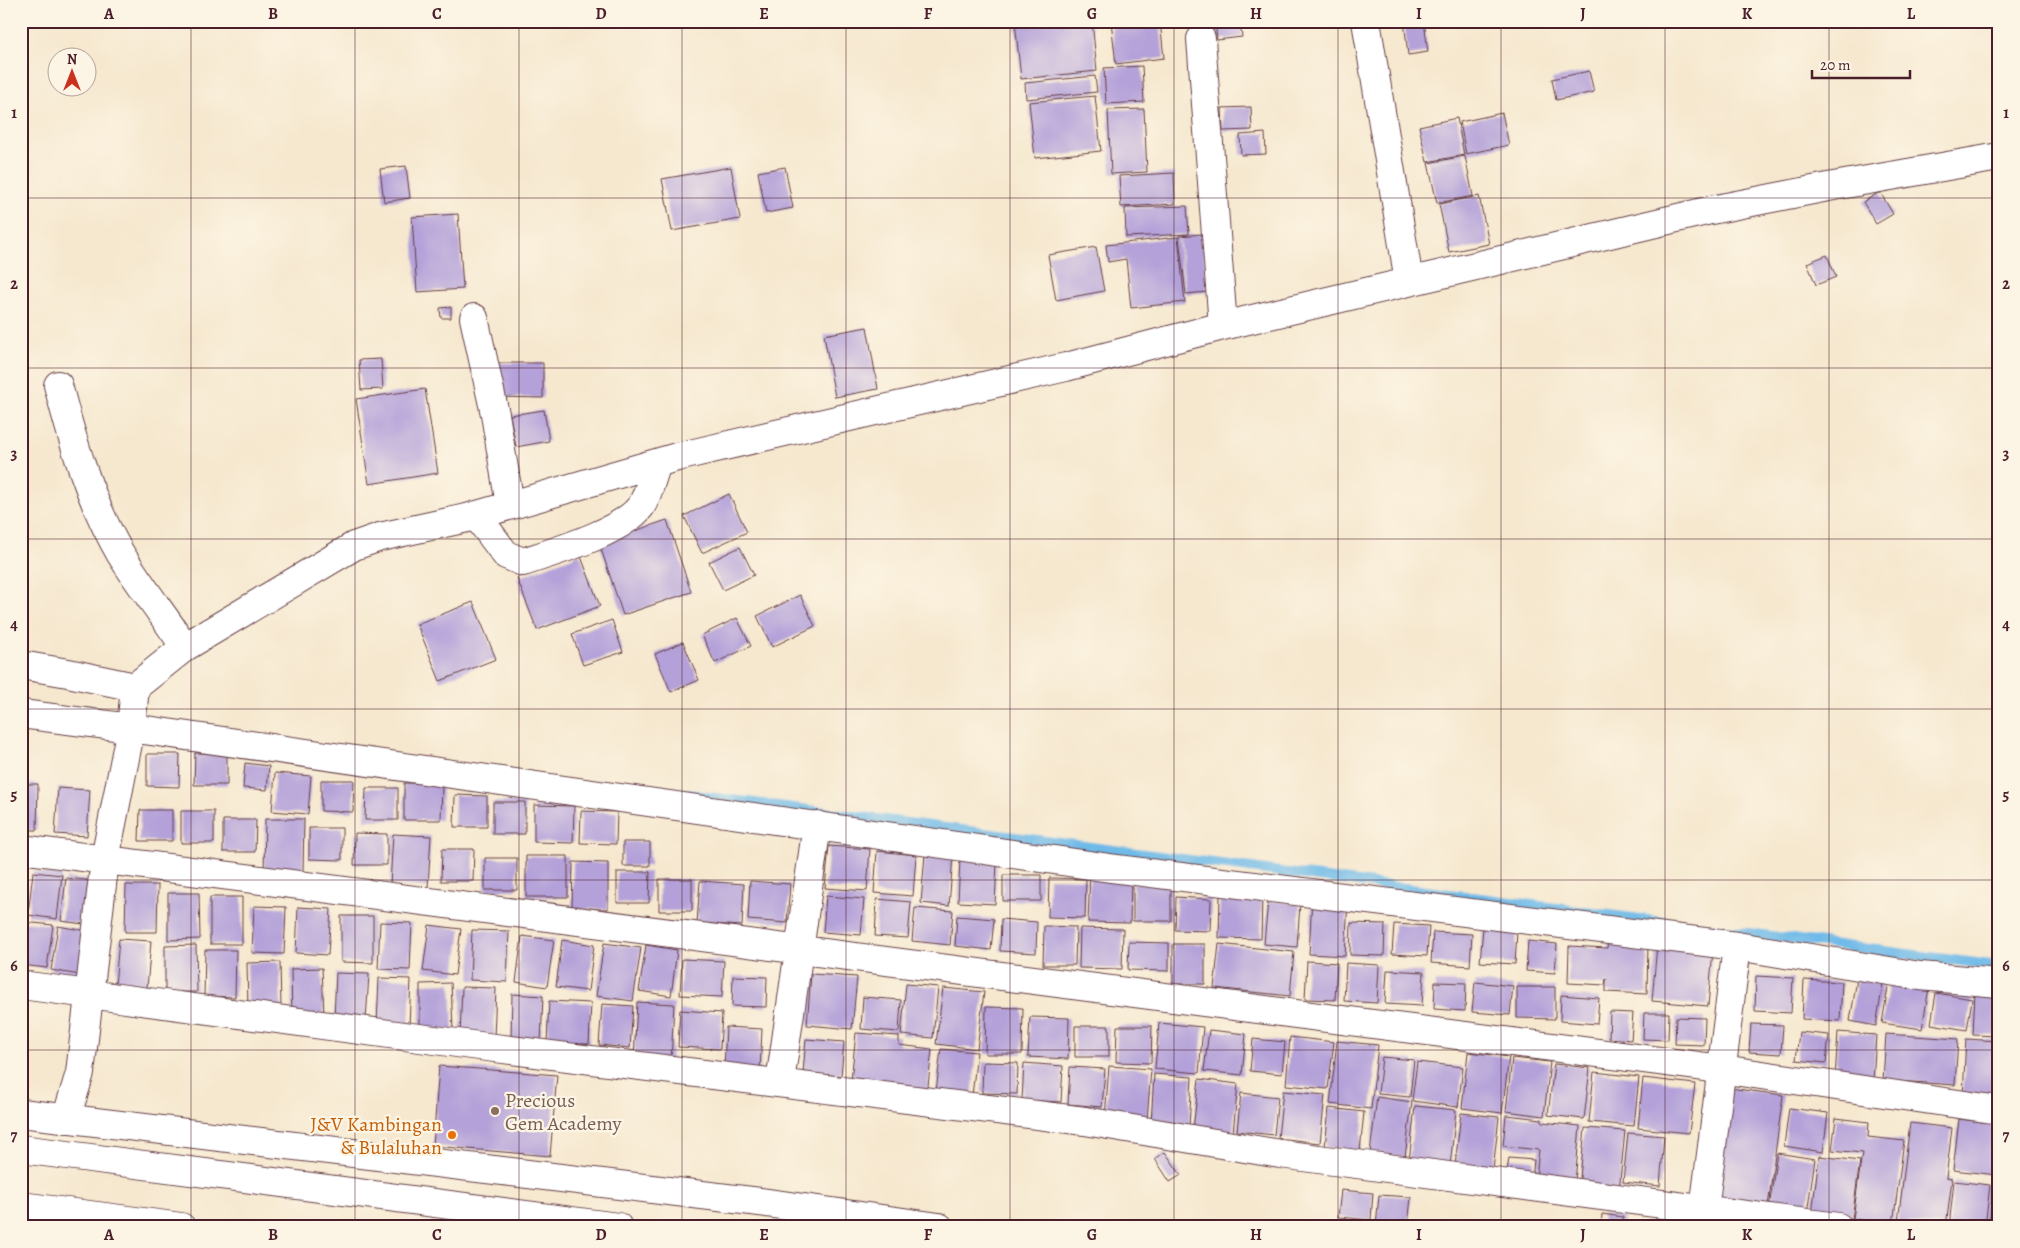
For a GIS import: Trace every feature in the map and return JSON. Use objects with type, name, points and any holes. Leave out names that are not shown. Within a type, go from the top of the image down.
[{"type":"street","points":[[1366,21],[1409,281]]},
{"type":"street","points":[[1201,39],[1223,326]]},
{"type":"street","points":[[66,1119],[80,1073],[105,859],[131,728],[135,687],[185,647],[354,546],[380,537],[476,515],[657,463],[1066,367],[1223,326],[1409,281],[1711,210],[1828,186],[1999,156]]},
{"type":"street","points":[[474,318],[495,414],[510,505]]},
{"type":"street","points":[[58,385],[71,438],[92,496],[120,553],[185,647]]},
{"type":"street","points":[[476,515],[506,555],[523,562],[586,540],[631,516],[643,503],[657,463]]},
{"type":"street","points":[[21,665],[135,687]]},
{"type":"street","points":[[21,714],[131,728],[1110,868],[1737,946],[1920,976],[1999,983]]},
{"type":"street","points":[[780,1082],[816,825]]},
{"type":"street","points":[[21,849],[1721,1068],[1999,1110]]},
{"type":"street","points":[[1702,1218],[1737,946]]},
{"type":"street","points":[[21,985],[1085,1121],[1280,1154],[1702,1218],[1838,1227]]},
{"type":"street","points":[[21,1113],[760,1202],[939,1227]]},
{"type":"street","points":[[21,1149],[618,1227]]},
{"type":"street","points":[[21,1206],[181,1227]]},
{"type":"building","points":[[1015,21],[1092,21],[1097,71],[1021,79]]},
{"type":"building","points":[[1111,21],[1160,21],[1164,58],[1116,64]]},
{"type":"building","points":[[1215,21],[1240,21],[1242,37],[1217,40]]},
{"type":"building","points":[[1404,21],[1424,21],[1428,52],[1408,55]]},
{"type":"building","points":[[1142,66],[1144,102],[1106,104],[1104,68]]},
{"type":"building","points":[[1589,71],[1594,92],[1556,100],[1552,79]]},
{"type":"building","points":[[1095,76],[1097,92],[1026,99],[1025,83]]},
{"type":"building","points":[[1095,96],[1101,151],[1035,158],[1029,102]]},
{"type":"building","points":[[1251,107],[1252,130],[1223,131],[1222,108]]},
{"type":"building","points":[[1144,109],[1147,172],[1111,174],[1108,110]]},
{"type":"building","points":[[1502,113],[1509,145],[1466,154],[1460,122]]},
{"type":"building","points":[[1457,118],[1464,155],[1427,162],[1419,126]]},
{"type":"building","points":[[1265,133],[1266,154],[1241,155],[1240,135]]},
{"type":"building","points":[[1465,156],[1473,196],[1437,203],[1428,163]]},
{"type":"building","points":[[406,166],[410,198],[384,202],[380,169]]},
{"type":"building","points":[[731,167],[740,219],[672,231],[662,179]]},
{"type":"building","points":[[785,167],[793,208],[766,213],[758,172]]},
{"type":"building","points":[[1174,173],[1175,204],[1121,207],[1119,176]]},
{"type":"building","points":[[1880,192],[1893,214],[1876,224],[1863,202]]},
{"type":"building","points":[[1479,196],[1489,244],[1449,252],[1439,204]]},
{"type":"building","points":[[1187,206],[1189,234],[1126,237],[1125,208]]},
{"type":"building","points":[[458,214],[463,289],[417,292],[412,217]]},
{"type":"building","points":[[1202,234],[1208,292],[1186,294],[1179,236]]},
{"type":"building","points":[[1178,237],[1185,302],[1131,308],[1126,259],[1108,262],[1106,245]]},
{"type":"building","points":[[1096,247],[1104,291],[1056,300],[1048,255]]},
{"type":"building","points":[[1827,255],[1836,277],[1816,285],[1807,263]]},
{"type":"building","points":[[451,307],[451,318],[441,318],[440,308]]},
{"type":"building","points":[[867,327],[878,389],[835,397],[824,335]]},
{"type":"building","points":[[381,359],[383,389],[361,390],[359,360]]},
{"type":"building","points":[[497,363],[543,363],[543,398],[496,397]]},
{"type":"building","points":[[425,389],[438,473],[369,484],[356,399]]},
{"type":"building","points":[[544,410],[549,441],[516,447],[510,415]]},
{"type":"building","points":[[729,494],[747,532],[702,553],[684,516]]},
{"type":"building","points":[[667,520],[691,592],[623,615],[599,543]]},
{"type":"building","points":[[740,547],[754,575],[723,590],[709,562]]},
{"type":"building","points":[[580,554],[600,606],[537,630],[517,578]]},
{"type":"building","points":[[800,595],[815,626],[772,647],[757,616]]},
{"type":"building","points":[[473,602],[496,659],[440,681],[417,624]]},
{"type":"building","points":[[737,618],[751,646],[715,663],[702,635]]},
{"type":"building","points":[[612,620],[623,652],[583,665],[572,634]]},
{"type":"building","points":[[683,642],[699,680],[671,692],[655,654]]},
{"type":"building","points":[[195,753],[227,753],[227,785],[194,785]]},
{"type":"building","points":[[147,754],[180,754],[179,787],[147,786]]},
{"type":"building","points":[[245,763],[269,766],[267,790],[243,788]]},
{"type":"building","points":[[275,773],[311,776],[308,814],[272,811]]},
{"type":"building","points":[[321,780],[354,780],[353,812],[321,811]]},
{"type":"building","points":[[404,783],[442,783],[441,820],[404,820]]},
{"type":"building","points":[[21,784],[38,784],[37,830],[21,830]]},
{"type":"building","points":[[58,788],[90,790],[87,836],[55,834]]},
{"type":"building","points":[[366,788],[398,788],[398,820],[365,820]]},
{"type":"building","points":[[455,795],[487,796],[487,827],[454,827]]},
{"type":"building","points":[[493,802],[525,802],[525,834],[493,834]]},
{"type":"building","points":[[534,805],[574,806],[573,843],[534,842]]},
{"type":"building","points":[[140,810],[172,810],[172,841],[139,841]]},
{"type":"building","points":[[181,811],[214,811],[214,843],[181,843]]},
{"type":"building","points":[[581,811],[617,812],[616,844],[580,843]]},
{"type":"building","points":[[265,819],[304,819],[303,872],[264,872]]},
{"type":"building","points":[[223,820],[256,820],[255,852],[223,852]]},
{"type":"building","points":[[309,828],[342,828],[342,860],[309,859]]},
{"type":"building","points":[[355,833],[387,834],[387,865],[354,865]]},
{"type":"building","points":[[393,834],[431,836],[428,887],[390,885]]},
{"type":"building","points":[[623,842],[650,842],[650,866],[623,866]]},
{"type":"building","points":[[829,846],[870,849],[867,891],[825,888]]},
{"type":"building","points":[[442,849],[474,849],[473,881],[441,881]]},
{"type":"building","points":[[877,851],[916,855],[913,896],[874,893]]},
{"type":"building","points":[[925,854],[953,856],[949,906],[921,903]]},
{"type":"building","points":[[526,856],[568,856],[568,897],[526,897]]},
{"type":"building","points":[[485,858],[517,858],[517,890],[485,890]]},
{"type":"building","points":[[960,859],[997,862],[995,904],[958,902]]},
{"type":"building","points":[[573,862],[608,863],[608,909],[572,909]]},
{"type":"building","points":[[33,872],[62,875],[57,919],[28,915]]},
{"type":"building","points":[[617,872],[650,872],[649,903],[617,903]]},
{"type":"building","points":[[1090,873],[1131,874],[1130,923],[1088,922]]},
{"type":"building","points":[[1003,875],[1041,875],[1041,901],[1003,901]]},
{"type":"building","points":[[66,878],[96,881],[91,925],[61,921]]},
{"type":"building","points":[[1049,878],[1086,879],[1085,918],[1048,917]]},
{"type":"building","points":[[659,879],[692,879],[692,911],[659,911]]},
{"type":"building","points":[[700,881],[744,884],[742,926],[697,923]]},
{"type":"building","points":[[750,881],[790,884],[787,923],[748,920]]},
{"type":"building","points":[[1133,883],[1171,883],[1171,921],[1133,921]]},
{"type":"building","points":[[126,885],[158,885],[157,932],[125,932]]},
{"type":"building","points":[[168,893],[199,893],[200,939],[168,940]]},
{"type":"building","points":[[1220,895],[1262,896],[1261,939],[1219,938]]},
{"type":"building","points":[[826,896],[864,899],[861,935],[823,932]]},
{"type":"building","points":[[210,897],[242,897],[242,944],[210,944]]},
{"type":"building","points":[[1176,897],[1211,899],[1210,931],[1175,930]]},
{"type":"building","points":[[1312,898],[1348,900],[1345,956],[1309,954]]},
{"type":"building","points":[[877,899],[911,902],[908,938],[875,936]]},
{"type":"building","points":[[1268,901],[1300,904],[1297,947],[1264,944]]},
{"type":"building","points":[[254,906],[286,907],[284,954],[252,953]]},
{"type":"building","points":[[298,907],[331,909],[328,955],[296,953]]},
{"type":"building","points":[[915,908],[953,911],[950,945],[912,941]]},
{"type":"building","points":[[341,916],[373,916],[373,963],[341,962]]},
{"type":"building","points":[[957,916],[994,919],[991,950],[955,946]]},
{"type":"building","points":[[1001,919],[1037,922],[1036,953],[1000,951]]},
{"type":"building","points":[[23,922],[53,925],[47,968],[21,965]]},
{"type":"building","points":[[380,922],[412,923],[410,970],[378,969]]},
{"type":"building","points":[[1351,923],[1385,924],[1384,956],[1350,955]]},
{"type":"building","points":[[1394,924],[1429,926],[1427,956],[1392,954]]},
{"type":"building","points":[[429,925],[461,929],[455,975],[423,971]]},
{"type":"building","points":[[58,926],[87,931],[80,975],[51,970]]},
{"type":"building","points":[[1044,926],[1076,927],[1075,965],[1043,965]]},
{"type":"building","points":[[1080,928],[1123,929],[1122,969],[1079,968]]},
{"type":"building","points":[[1483,928],[1517,931],[1515,964],[1480,962]]},
{"type":"building","points":[[472,930],[509,931],[507,982],[470,980]]},
{"type":"building","points":[[1433,932],[1472,934],[1470,966],[1431,963]]},
{"type":"building","points":[[522,936],[554,940],[547,987],[516,982]]},
{"type":"building","points":[[119,939],[151,941],[147,988],[115,986]]},
{"type":"building","points":[[562,940],[594,945],[588,991],[556,987]]},
{"type":"building","points":[[1528,941],[1557,944],[1555,973],[1526,971]]},
{"type":"building","points":[[1608,941],[1648,943],[1647,994],[1606,992],[1606,979],[1605,985],[1568,983],[1569,946],[1607,948]]},
{"type":"building","points":[[1129,942],[1169,943],[1169,971],[1128,970]]},
{"type":"building","points":[[604,943],[641,948],[633,1001],[596,996]]},
{"type":"building","points":[[1173,944],[1205,944],[1205,984],[1173,984]]},
{"type":"building","points":[[1219,944],[1294,952],[1290,996],[1214,988]]},
{"type":"building","points":[[196,945],[197,992],[165,992],[165,946]]},
{"type":"building","points":[[646,945],[677,950],[671,996],[639,991]]},
{"type":"building","points":[[1657,945],[1713,950],[1708,1006],[1652,1001]]},
{"type":"building","points":[[205,950],[236,950],[235,997],[204,996]]},
{"type":"building","points":[[682,959],[724,961],[722,997],[680,995]]},
{"type":"building","points":[[1307,961],[1337,963],[1335,1000],[1305,999]]},
{"type":"building","points":[[280,962],[281,1008],[248,1010],[247,963]]},
{"type":"building","points":[[1346,963],[1379,965],[1377,1003],[1344,1001]]},
{"type":"building","points":[[322,968],[324,1015],[292,1016],[291,969]]},
{"type":"building","points":[[1387,970],[1424,972],[1422,1006],[1385,1004]]},
{"type":"building","points":[[336,973],[369,974],[366,1021],[334,1019]]},
{"type":"building","points":[[811,974],[857,977],[852,1029],[807,1025]]},
{"type":"building","points":[[1890,975],[1930,982],[1922,1029],[1882,1023]]},
{"type":"building","points":[[733,976],[767,977],[766,1007],[732,1006]]},
{"type":"building","points":[[1756,976],[1793,978],[1791,1013],[1755,1011]]},
{"type":"building","points":[[379,978],[411,979],[409,1026],[377,1024]]},
{"type":"building","points":[[1857,979],[1883,983],[1876,1026],[1850,1021]]},
{"type":"building","points":[[1804,980],[1842,982],[1840,1021],[1802,1019]]},
{"type":"building","points":[[1435,982],[1466,983],[1465,1011],[1434,1009]]},
{"type":"building","points":[[1475,982],[1513,986],[1510,1015],[1472,1012]]},
{"type":"building","points":[[451,983],[453,1030],[420,1030],[420,984]]},
{"type":"building","points":[[906,984],[938,987],[933,1038],[901,1035]]},
{"type":"building","points":[[462,987],[496,988],[494,1039],[460,1037]]},
{"type":"building","points":[[1517,987],[1555,987],[1555,1019],[1517,1018]]},
{"type":"building","points":[[943,988],[984,992],[977,1049],[936,1044]]},
{"type":"building","points":[[1975,990],[1999,991],[1999,1036],[1973,1035]]},
{"type":"building","points":[[1936,993],[1972,999],[1967,1030],[1931,1024]]},
{"type":"building","points":[[512,994],[543,996],[541,1042],[511,1041]]},
{"type":"building","points":[[1561,995],[1599,998],[1597,1024],[1560,1021]]},
{"type":"building","points":[[863,997],[901,1000],[899,1032],[861,1029]]},
{"type":"building","points":[[549,1001],[591,1003],[589,1044],[547,1043]]},
{"type":"building","points":[[637,1002],[674,1004],[671,1061],[634,1059]]},
{"type":"building","points":[[602,1004],[633,1006],[630,1048],[599,1045]]},
{"type":"building","points":[[986,1007],[1023,1008],[1022,1054],[985,1054]]},
{"type":"building","points":[[680,1010],[722,1013],[720,1049],[678,1047]]},
{"type":"building","points":[[1610,1012],[1633,1013],[1631,1040],[1609,1038]]},
{"type":"building","points":[[1644,1013],[1669,1013],[1668,1040],[1643,1039]]},
{"type":"building","points":[[1030,1017],[1069,1018],[1068,1059],[1028,1057]]},
{"type":"building","points":[[1676,1017],[1705,1018],[1704,1045],[1675,1044]]},
{"type":"building","points":[[1159,1023],[1203,1027],[1199,1073],[1155,1069]]},
{"type":"building","points":[[1751,1024],[1783,1025],[1781,1054],[1749,1052]]},
{"type":"building","points":[[1075,1026],[1109,1026],[1109,1057],[1075,1057]]},
{"type":"building","points":[[1117,1026],[1152,1026],[1151,1063],[1116,1062]]},
{"type":"building","points":[[726,1027],[762,1029],[760,1072],[724,1070]]},
{"type":"building","points":[[1209,1030],[1246,1034],[1242,1075],[1204,1071]]},
{"type":"building","points":[[1799,1032],[1829,1035],[1826,1063],[1796,1060]]},
{"type":"building","points":[[1838,1032],[1876,1035],[1873,1082],[1835,1079]]},
{"type":"building","points":[[856,1033],[899,1036],[899,1045],[932,1049],[927,1095],[851,1081]]},
{"type":"building","points":[[1886,1034],[1958,1039],[1955,1085],[1883,1080]]},
{"type":"building","points":[[1290,1037],[1334,1042],[1328,1089],[1286,1085]]},
{"type":"building","points":[[806,1039],[844,1042],[841,1076],[803,1073]]},
{"type":"building","points":[[1253,1039],[1285,1042],[1282,1074],[1250,1071]]},
{"type":"building","points":[[1966,1039],[1999,1041],[1999,1097],[1963,1095]]},
{"type":"building","points":[[1337,1041],[1378,1045],[1371,1109],[1330,1104]]},
{"type":"building","points":[[941,1049],[977,1052],[972,1096],[936,1092]]},
{"type":"building","points":[[1468,1052],[1509,1057],[1502,1113],[1462,1108]]},
{"type":"building","points":[[1382,1057],[1414,1060],[1410,1097],[1378,1094]]},
{"type":"building","points":[[1512,1058],[1550,1062],[1544,1116],[1506,1111]]},
{"type":"building","points":[[983,1062],[1018,1063],[1017,1094],[982,1093]]},
{"type":"building","points":[[1417,1062],[1463,1067],[1458,1107],[1412,1101]]},
{"type":"building","points":[[1024,1063],[1063,1066],[1061,1102],[1022,1100]]},
{"type":"building","points":[[1554,1064],[1590,1068],[1584,1119],[1548,1115]]},
{"type":"building","name":"Precious Gem Academy","points":[[439,1066],[557,1075],[550,1156],[433,1146]]},
{"type":"building","points":[[1109,1066],[1151,1069],[1147,1121],[1105,1118]]},
{"type":"building","points":[[1070,1067],[1105,1069],[1102,1107],[1068,1104]]},
{"type":"building","points":[[1594,1072],[1639,1077],[1634,1126],[1589,1122]]},
{"type":"building","points":[[1154,1074],[1192,1077],[1189,1127],[1151,1124]]},
{"type":"building","points":[[1643,1078],[1695,1084],[1689,1133],[1638,1128]]},
{"type":"building","points":[[1199,1079],[1238,1084],[1233,1133],[1193,1129]]},
{"type":"building","points":[[1729,1088],[1783,1095],[1768,1206],[1714,1199]]},
{"type":"building","points":[[1283,1091],[1325,1095],[1320,1143],[1278,1138]]},
{"type":"building","points":[[1241,1093],[1278,1097],[1274,1135],[1237,1131]]},
{"type":"building","points":[[1377,1097],[1412,1102],[1405,1157],[1370,1153]]},
{"type":"building","points":[[1415,1106],[1456,1110],[1450,1167],[1409,1162]]},
{"type":"building","points":[[1329,1108],[1364,1112],[1360,1151],[1325,1147]]},
{"type":"building","points":[[1789,1108],[1828,1113],[1823,1152],[1784,1146]]},
{"type":"building","points":[[1461,1113],[1499,1117],[1493,1170],[1455,1166]]},
{"type":"building","points":[[1506,1115],[1542,1119],[1542,1122],[1580,1126],[1575,1182],[1536,1178],[1539,1150],[1503,1146]]},
{"type":"building","points":[[1836,1118],[1869,1122],[1868,1137],[1904,1141],[1893,1224],[1853,1219],[1862,1153],[1832,1150]]},
{"type":"building","points":[[1959,1119],[1999,1124],[1997,1175],[1953,1170]]},
{"type":"building","points":[[1910,1123],[1952,1128],[1946,1178],[1952,1179],[1946,1227],[1898,1222]]},
{"type":"building","points":[[1585,1128],[1625,1131],[1619,1191],[1579,1188]]},
{"type":"building","points":[[1628,1133],[1664,1136],[1660,1186],[1623,1182]]},
{"type":"building","points":[[1165,1152],[1181,1175],[1170,1182],[1155,1159]]},
{"type":"building","points":[[1777,1153],[1815,1159],[1807,1214],[1769,1208]]},
{"type":"building","points":[[1819,1156],[1860,1161],[1852,1219],[1812,1214]]},
{"type":"building","points":[[1509,1158],[1534,1160],[1532,1180],[1506,1178]]},
{"type":"building","points":[[1954,1181],[1990,1185],[1985,1227],[1949,1227]]},
{"type":"building","points":[[1993,1186],[1999,1187],[1999,1227],[1989,1227]]},
{"type":"building","points":[[1341,1190],[1373,1193],[1371,1220],[1338,1217]]},
{"type":"building","points":[[1379,1195],[1411,1197],[1408,1227],[1376,1227]]},
{"type":"building","points":[[1602,1214],[1623,1217],[1622,1227],[1601,1227]]},
{"type":"building","points":[[1350,1222],[1375,1225],[1375,1227],[1349,1227]]},
{"type":"waterway","points":[[686,794],[1999,966]]},
{"type":"place","name":"Precious Gem Academy","points":[[495,1111]]},
{"type":"place","name":"J&V Kambingan & Bulaluhan","points":[[452,1135]]}]
